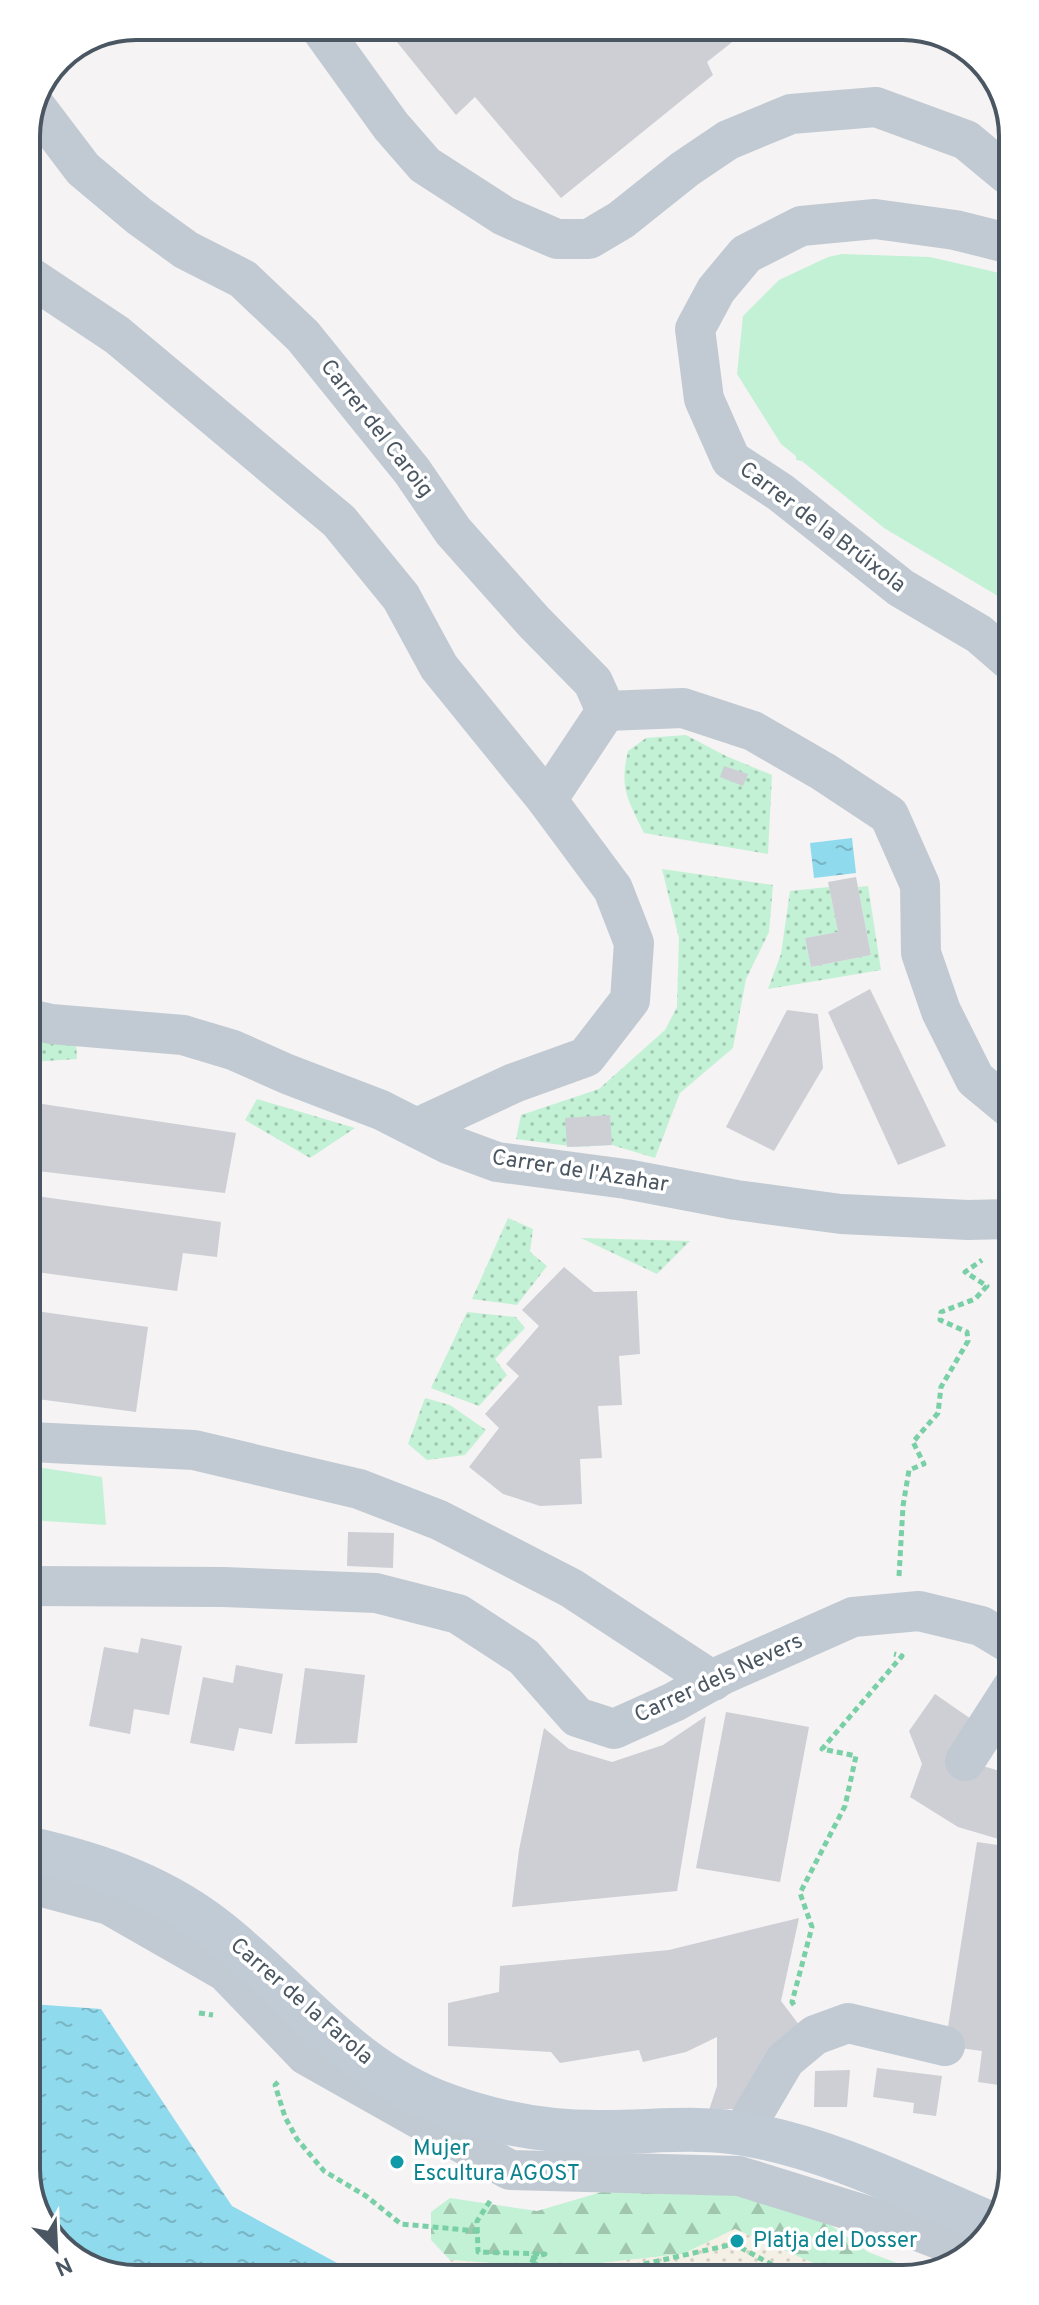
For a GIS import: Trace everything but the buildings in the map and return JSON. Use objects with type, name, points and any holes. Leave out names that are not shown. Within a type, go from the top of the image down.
[{"type":"street","points":[[329,40],[391,126],[425,165],[504,216],[557,239],[589,239],[621,220],[685,169],[728,140],[791,114],[876,107],[966,140],[999,167]]},
{"type":"street","name":"Carrer del Caroig","points":[[42,115],[83,169],[186,250],[243,279],[303,336],[412,471],[453,531],[534,622],[593,682],[606,711]]},
{"type":"street","name":"Carrer de la Brúixola","points":[[999,241],[955,230],[875,219],[801,226],[746,254],[716,290],[695,329],[704,399],[731,460],[780,492],[901,588],[979,634],[999,651]]},
{"type":"street","points":[[40,284],[117,335],[339,521],[401,597],[439,667],[547,800],[613,889],[634,943],[630,1000],[586,1057],[514,1083],[417,1128]]},
{"type":"street","points":[[547,800],[606,711],[683,708],[753,731],[824,772],[889,815],[920,885],[921,953],[941,1011],[975,1079],[999,1099]]},
{"type":"street","name":"Carrer de l'Azahar","points":[[40,1022],[183,1035],[233,1050],[381,1110],[448,1144],[497,1162],[626,1179],[736,1200],[841,1214],[999,1219]]},
{"type":"street","points":[[40,1442],[194,1450],[359,1489],[439,1520],[571,1588],[713,1681]]},
{"type":"street","name":"Carrer dels Nevers","points":[[40,1586],[223,1587],[376,1593],[458,1614],[524,1657],[577,1717],[614,1729],[853,1617],[919,1611],[981,1626],[999,1637]]},
{"type":"street","points":[[965,1761],[999,1708]]},
{"type":"street","name":"Carrer de la Farola","points":[[40,1851],[111,1871],[152,1888],[190,1910],[247,1954],[348,2050],[394,2080],[444,2104],[493,2120],[547,2130],[742,2133],[830,2156],[983,2221]]},
{"type":"street","points":[[40,1886],[109,1905],[226,1972],[306,2055],[510,2170],[739,2176],[959,2247]]},
{"type":"street","points":[[742,2133],[785,2060],[815,2035],[848,2023],[945,2046]]},
{"type":"path","points":[[897,1613],[903,1506],[909,1470],[924,1464],[913,1442],[938,1413],[941,1387],[968,1341],[967,1332],[940,1320],[941,1312],[975,1299],[987,1286],[965,1272],[984,1260]]},
{"type":"path","points":[[815,2035],[792,2002],[812,1927],[800,1893],[845,1806],[856,1756],[822,1749],[902,1656],[887,1652]]},
{"type":"path","points":[[199,2013],[227,2017]]},
{"type":"path","points":[[283,2077],[275,2085],[285,2117],[297,2139],[324,2171],[366,2196],[401,2224],[477,2231]]},
{"type":"path","points":[[510,2170],[477,2221],[478,2252],[545,2254],[529,2259],[539,2263],[537,2265]]},
{"type":"path","points":[[640,2265],[734,2244],[772,2265]]},
{"type":"green space","points":[[842,254],[930,257],[999,273],[999,597],[884,528],[802,461],[796,460],[796,456],[781,444],[737,374],[743,316],[779,280],[828,257]]},
{"type":"green space","points":[[686,735],[772,775],[768,854],[644,833],[625,785],[628,751],[646,738]]},
{"type":"green space","points":[[662,869],[773,885],[769,932],[746,979],[733,1048],[680,1093],[655,1158],[612,1145],[577,1147],[516,1139],[521,1115],[599,1089],[665,1030],[677,1007],[679,938]]},
{"type":"green space","points":[[868,886],[881,970],[768,989],[781,954],[790,891],[829,887],[838,932],[805,938],[811,967],[871,955],[858,887]]},
{"type":"green space","points":[[40,1033],[76,1040],[77,1059],[40,1061]]},
{"type":"green space","points":[[257,1099],[355,1128],[310,1158],[245,1120]]},
{"type":"green space","points":[[508,1218],[533,1229],[530,1252],[547,1266],[517,1305],[472,1299]]},
{"type":"green space","points":[[581,1238],[690,1241],[657,1274]]},
{"type":"green space","points":[[467,1312],[516,1317],[525,1328],[495,1359],[507,1375],[479,1406],[431,1388]]},
{"type":"green space","points":[[425,1398],[450,1405],[486,1430],[465,1455],[427,1460],[408,1444]]},
{"type":"green space","points":[[40,1468],[102,1477],[106,1525],[40,1521]]},
{"type":"green space","points":[[622,2186],[732,2194],[803,2205],[868,2252],[902,2265],[817,2265],[735,2229],[683,2254],[582,2265],[516,2265],[450,2260],[431,2240],[431,2212],[450,2198],[537,2211]]},
{"type":"sand","points":[[735,2229],[817,2265],[582,2265],[683,2254]]},
{"type":"sand","points":[[450,2260],[516,2265],[449,2265]]},
{"type":"water","points":[[852,838],[856,873],[814,878],[810,843]]},
{"type":"water","points":[[40,2005],[101,2009],[232,2206],[341,2265],[130,2265],[111,2262],[96,2256],[96,2209],[49,2209],[40,2169]]},
{"type":"place","name":"Mujer Escultura AGOST","points":[[397,2162]]},
{"type":"place","name":"Platja del Dosser","points":[[737,2241]]}]
